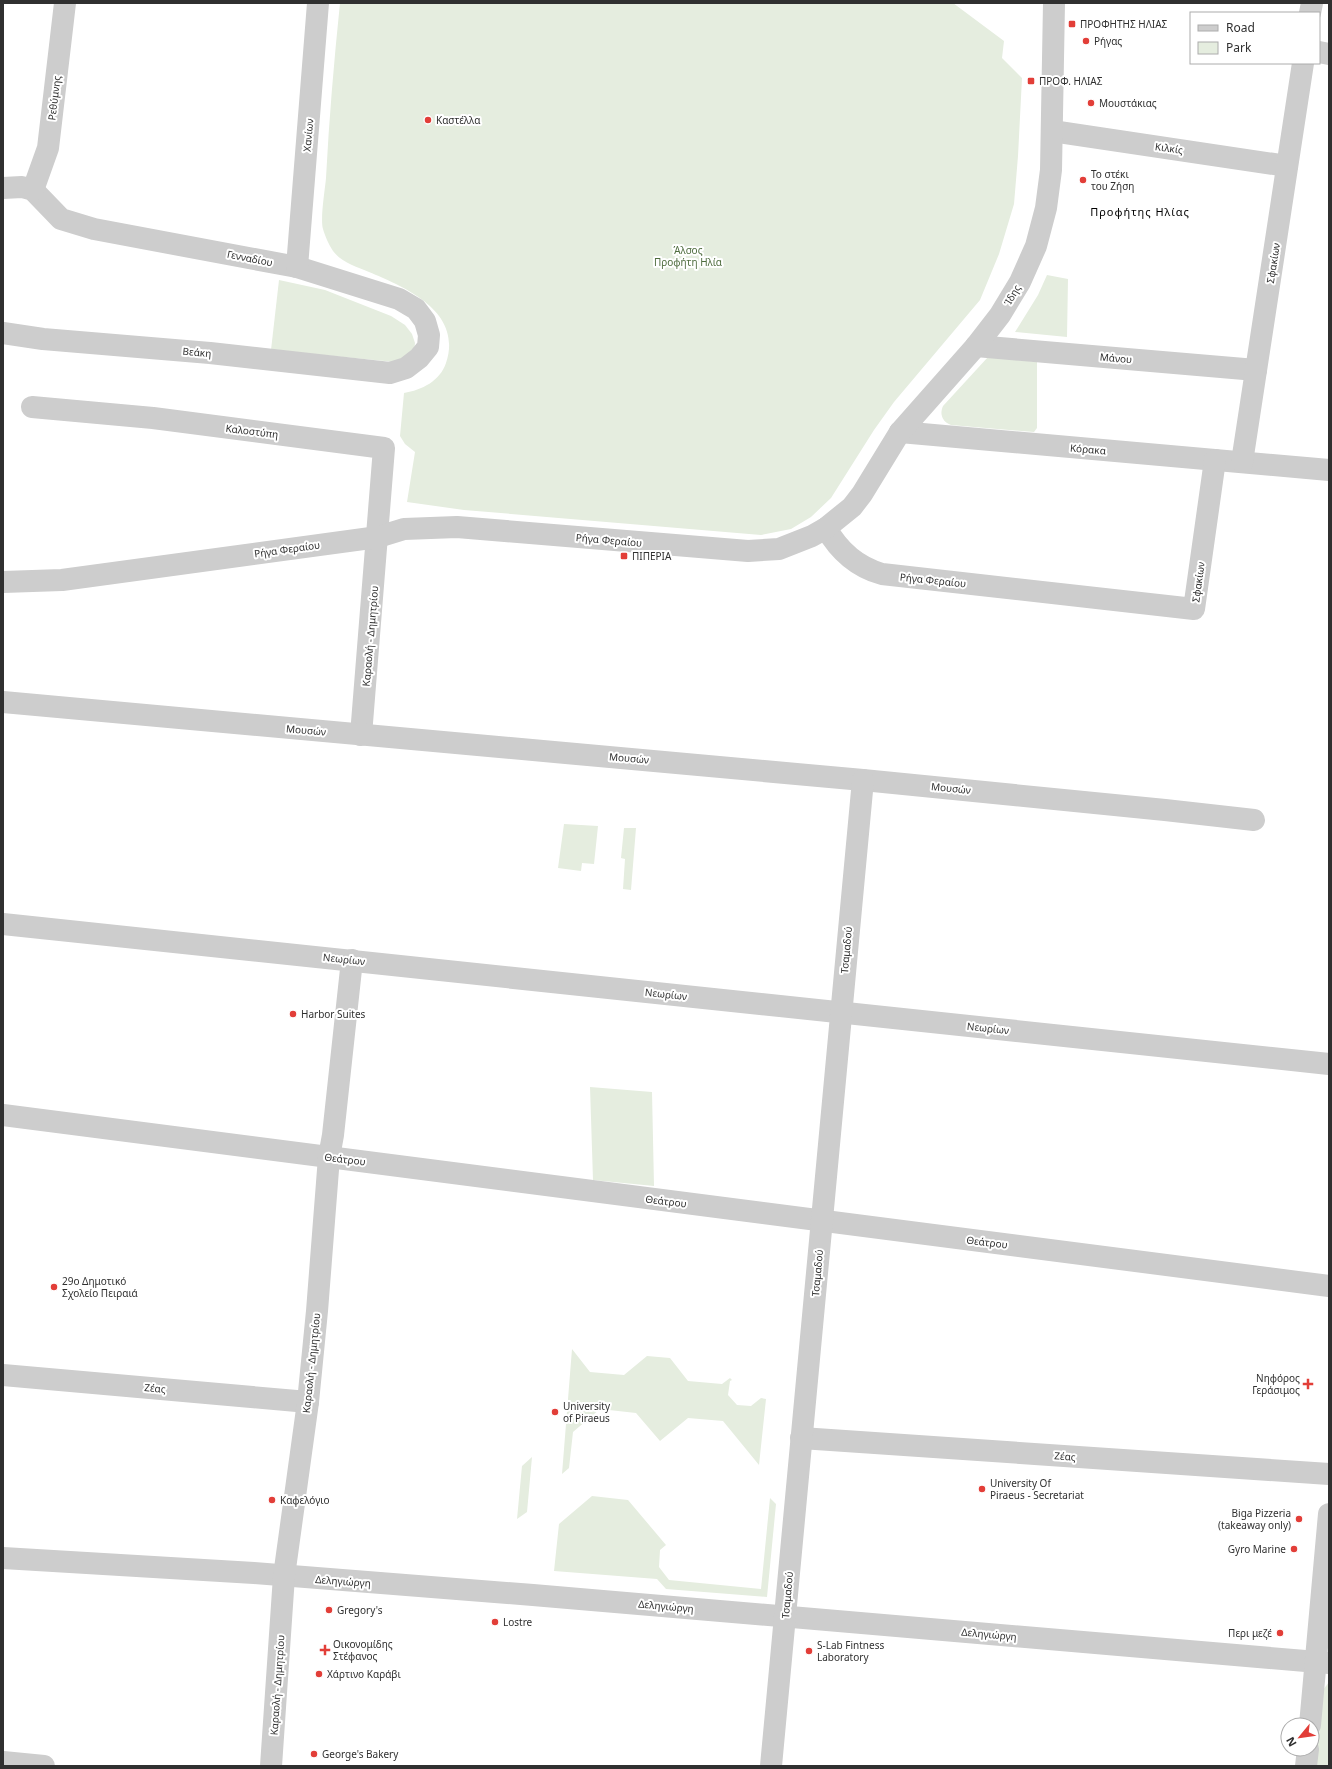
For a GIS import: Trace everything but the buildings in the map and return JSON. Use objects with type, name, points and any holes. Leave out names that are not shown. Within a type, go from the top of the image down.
[{"type":"street","name":"Ρεθύμνης","points":[[33,190],[48,148],[64,3]]},
{"type":"street","name":"Χανίων","points":[[297,267],[318,3]]},
{"type":"street","name":"Ίδης","points":[[826,528],[852,507],[862,494],[900,432],[976,346],[1000,315],[1020,282],[1036,246],[1047,201],[1051,170],[1054,3]]},
{"type":"street","name":"Σφακίων","points":[[1242,462],[1303,64]]},
{"type":"street","name":"Κιλκίς","points":[[1052,131],[1287,166]]},
{"type":"street","points":[[3,188],[22,187],[33,190]]},
{"type":"street","name":"Γενναδίου","points":[[33,190],[61,219],[94,229],[297,267],[399,299],[416,309],[426,321],[429,335],[428,347],[419,358],[406,368],[390,373]]},
{"type":"street","name":"Βεάκη","points":[[3,333],[43,339],[210,353],[390,373]]},
{"type":"street","name":"Μάνου","points":[[976,346],[1256,370]]},
{"type":"street","name":"Καλοστύπη","points":[[32,408],[153,418],[384,448],[378,536]]},
{"type":"street","name":"Κόρακα","points":[[900,432],[1329,470]]},
{"type":"street","name":"Σφακίων","points":[[1194,609],[1215,460]]},
{"type":"street","name":"Ρήγα Φεραίου","points":[[3,582],[62,580],[378,536],[404,529],[457,527],[748,551],[779,549],[812,536],[826,528],[831,538],[845,554],[862,566],[882,574],[1194,609]]},
{"type":"street","name":"Καραολή - Δημητρίου","points":[[361,735],[378,536]]},
{"type":"street","name":"Μουσών","points":[[3,702],[863,780],[1254,820]]},
{"type":"street","name":"Τσαμαδού","points":[[771,1766],[863,780]]},
{"type":"street","name":"Νεωρίων","points":[[3,924],[1329,1064]]},
{"type":"street","name":"Καραολή - Δημητρίου","points":[[271,1766],[284,1576],[308,1402],[329,1157],[333,1135],[352,960]]},
{"type":"street","name":"Θεάτρου","points":[[3,1115],[1329,1286]]},
{"type":"street","name":"Ζέας","points":[[3,1375],[308,1402]]},
{"type":"street","name":"Ζέας","points":[[801,1438],[1329,1474]]},
{"type":"street","points":[[1312,1717],[1322,1663],[1329,1514]]},
{"type":"street","name":"Δεληγιώργη","points":[[3,1558],[284,1576],[519,1594],[1322,1663]]},
{"type":"street","points":[[3,1762],[44,1766]]},
{"type":"green space","name":"Άλσος Προφήτη Ηλία","points":[[340,3],[953,3],[1004,41],[1002,58],[1022,78],[1014,204],[999,254],[980,300],[894,402],[874,430],[831,498],[811,517],[791,529],[761,535],[464,510],[407,502],[415,452],[405,444],[400,436],[404,393],[417,390],[435,380],[446,363],[449,345],[446,330],[439,316],[428,304],[415,294],[340,258],[332,249],[324,232],[322,212]]},
{"type":"green space","points":[[1047,275],[1068,279],[1067,337],[1015,332],[1038,295]]},
{"type":"green space","points":[[279,280],[325,290],[391,316],[405,325],[412,334],[415,343],[414,352],[395,362],[271,350]]},
{"type":"green space","points":[[988,357],[1037,362],[1037,428],[1034,432],[951,425],[942,418],[941,412],[943,406]]},
{"type":"green space","points":[[564,824],[598,826],[594,864],[582,863],[581,871],[558,868]]},
{"type":"green space","points":[[624,828],[636,828],[631,890],[623,889],[625,859],[621,858]]},
{"type":"green space","points":[[590,1087],[652,1092],[654,1186],[593,1180]]},
{"type":"green space","points":[[572,1349],[590,1372],[624,1375],[647,1356],[670,1358],[688,1381],[722,1384],[730,1378],[732,1380],[730,1381],[728,1395],[737,1405],[751,1406],[761,1398],[766,1399],[759,1465],[723,1421],[688,1418],[660,1441],[636,1413],[600,1409],[573,1432],[569,1468],[562,1474]]},
{"type":"green space","points":[[532,1457],[527,1512],[517,1519],[522,1466]]},
{"type":"green space","points":[[592,1496],[628,1500],[666,1545],[660,1550],[659,1567],[669,1580],[761,1589],[770,1498],[776,1504],[767,1597],[666,1589],[657,1579],[554,1571],[559,1524]]},
{"type":"green space","points":[[1329,1682],[1329,1766],[1316,1766],[1317,1757],[1320,1757],[1320,1723],[1323,1690]]},
{"type":"place","name":"ΠΡΟΦΗΤΗΣ ΗΛΙΑΣ","points":[[1072,24]]},
{"type":"place","name":"Ρήγας","points":[[1086,41]]},
{"type":"place","name":"ΠΡΟΦ. ΗΛΙΑΣ","points":[[1031,81]]},
{"type":"place","name":"Μουστάκιας","points":[[1091,103]]},
{"type":"place","name":"Καστέλλα","points":[[428,120]]},
{"type":"place","name":"Το στέκι του Ζήση","points":[[1083,180]]},
{"type":"place","name":"ΠΙΠΕΡΙΑ","points":[[624,556]]},
{"type":"place","name":"Harbor Suites","points":[[293,1014]]},
{"type":"place","name":"29ο Δημοτικό Σχολείο Πειραιά","points":[[54,1287]]},
{"type":"place","name":"Νηφόρος Γεράσιμος","points":[[1308,1384]]},
{"type":"place","name":"University of Piraeus","points":[[555,1412]]},
{"type":"place","name":"University Of Piraeus - Secretariat","points":[[982,1489]]},
{"type":"place","name":"Καφελόγιο","points":[[272,1500]]},
{"type":"place","name":"Biga Pizzeria (takeaway only)","points":[[1299,1519]]},
{"type":"place","name":"Gyro Marine","points":[[1294,1549]]},
{"type":"place","name":"Gregory's","points":[[329,1610]]},
{"type":"place","name":"Lostre","points":[[495,1622]]},
{"type":"place","name":"Περι μεζέ","points":[[1280,1633]]},
{"type":"place","name":"Οικονομίδης Στέφανος","points":[[325,1650]]},
{"type":"place","name":"S-Lab Fintness Laboratory","points":[[809,1651]]},
{"type":"place","name":"Χάρτινο Καράβι","points":[[319,1674]]},
{"type":"place","name":"George's Bakery","points":[[314,1754]]},
{"type":"district","name":"Προφήτης Ηλίας","points":[[1140,212]]}]
